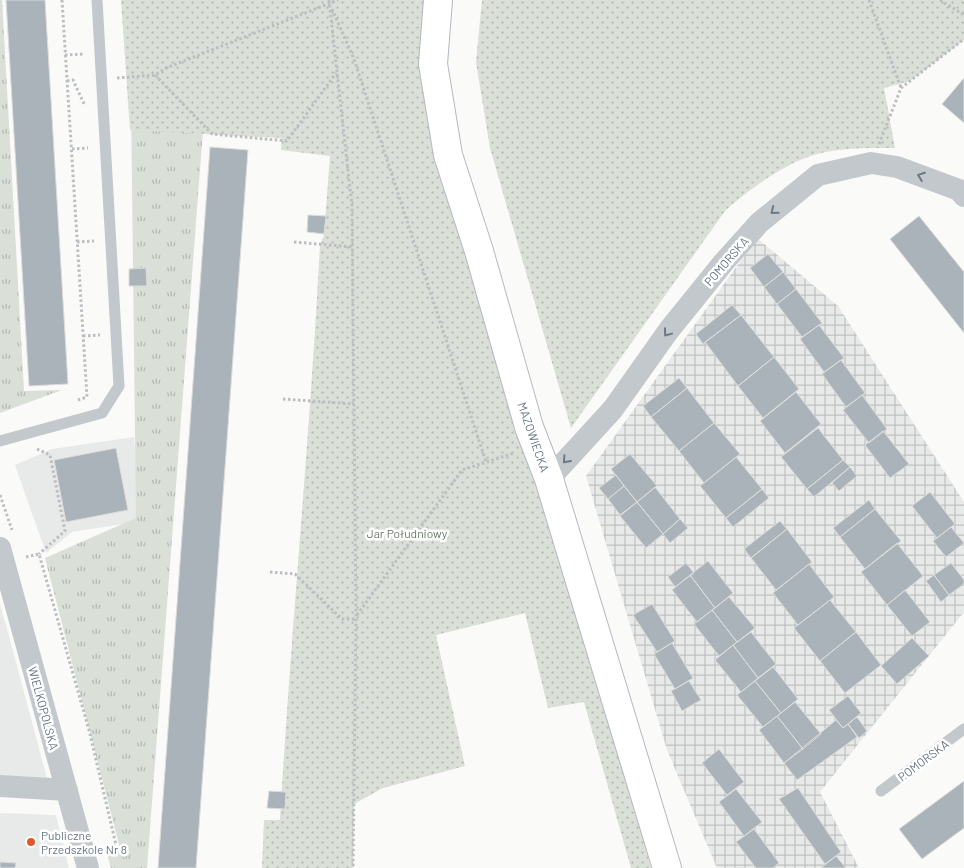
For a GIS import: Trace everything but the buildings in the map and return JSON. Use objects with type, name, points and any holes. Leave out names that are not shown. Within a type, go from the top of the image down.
[{"type":"street","name":"MAZOWIECKA","points":[[438,0],[433,64],[448,155],[479,251],[529,427],[549,479],[667,868]]},
{"type":"street","name":"POMORSKA","points":[[549,479],[613,409],[669,330],[724,262],[759,224],[818,176],[871,163],[897,167],[959,190],[964,196]]},
{"type":"street","name":"WIELKOPOLSKA","points":[[6,540],[67,790],[96,862]]},
{"type":"street","points":[[0,786],[67,790]]},
{"type":"lane","points":[[0,441],[102,413],[119,386],[102,120],[97,0]]},
{"type":"lane","name":"POMORSKA","points":[[881,791],[964,729]]},
{"type":"path","points":[[62,0],[87,397],[70,404]]},
{"type":"path","points":[[101,80],[155,75],[166,68],[338,0]]},
{"type":"path","points":[[869,0],[902,88]]},
{"type":"path","points":[[940,0],[964,15]]},
{"type":"path","points":[[329,2],[352,206],[355,618],[354,868]]},
{"type":"path","points":[[329,2],[354,58],[486,462]]},
{"type":"path","points":[[871,163],[902,88],[964,39]]},
{"type":"path","points":[[155,75],[212,134],[287,141],[337,73]]},
{"type":"path","points":[[67,81],[73,80],[92,121],[102,120]]},
{"type":"path","points":[[294,242],[353,247]]},
{"type":"path","points":[[283,399],[354,404]]},
{"type":"path","points":[[22,558],[39,554],[65,532],[50,455],[32,447]]},
{"type":"path","points":[[270,572],[295,574],[342,619],[355,618],[462,470],[521,451]]},
{"type":"path","points":[[0,495],[6,540]]},
{"type":"path","points":[[39,554],[90,730],[116,845],[102,850],[96,862]]},
{"type":"shaded area","points":[[757,238],[838,306],[964,502],[964,612],[820,792],[859,868],[717,868],[667,750],[586,476]]},
{"type":"shaded area","points":[[134,437],[142,521],[72,532],[46,553],[15,465],[52,449]]},
{"type":"shaded area","points":[[0,604],[9,636],[48,782],[0,778]]},
{"type":"shaded area","name":"Publiczne Przedszkole Nr 8","points":[[0,813],[56,815],[69,868],[0,868]]},
{"type":"green space","points":[[0,0],[2,0],[24,391],[62,390],[0,413]]},
{"type":"green space","name":"Jar Południowy","points":[[121,0],[438,0],[433,64],[651,868],[631,868],[584,702],[548,708],[525,613],[436,635],[465,766],[383,788],[354,804],[353,868],[262,868],[264,820],[280,820],[320,245],[324,235],[330,156],[281,150],[282,138],[130,130]]},
{"type":"green space","points":[[482,0],[964,0],[964,40],[910,81],[884,88],[895,148],[829,151],[808,157],[764,180],[725,211],[571,428],[490,148],[476,62]]},
{"type":"green space","points":[[131,98],[203,130],[147,868],[111,868],[107,854],[120,848],[45,558],[136,518]]},
{"type":"place","name":"Publiczne Przedszkole Nr 8","points":[[31,842]]}]
